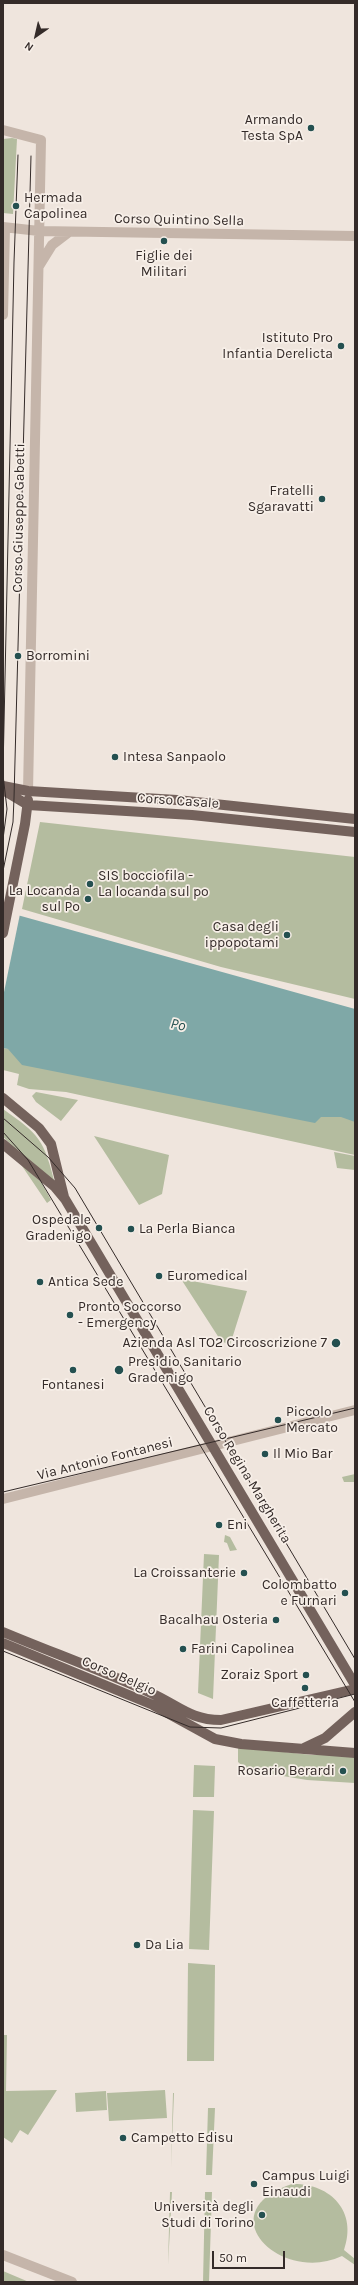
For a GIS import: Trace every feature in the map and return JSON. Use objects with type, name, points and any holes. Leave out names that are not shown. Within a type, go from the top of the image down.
[{"type":"main road","name":"Corso Casale","points":[[3,786],[28,791],[177,800],[355,819]]},
{"type":"main road","name":"Corso Casale","points":[[3,790],[28,806],[192,815],[355,832]]},
{"type":"main road","name":"Corso Giuseppe Gabetti","points":[[3,933],[24,830],[28,806],[28,791]]},
{"type":"main road","name":"Corso Regina Margherita","points":[[3,1098],[39,1128],[51,1144],[64,1197],[214,1446],[355,1685]]},
{"type":"main road","name":"Corso Regina Margherita","points":[[3,1144],[64,1197]]},
{"type":"main road","name":"Corso Belgio","points":[[3,1632],[154,1694],[192,1716],[203,1719],[221,1720],[355,1689]]},
{"type":"main road","name":"Corso Belgio","points":[[3,1643],[153,1705],[195,1730],[221,1740],[300,1749],[355,1753]]},
{"type":"main road","points":[[300,1749],[325,1738],[355,1712]]},
{"type":"street","name":"Corso Giuseppe Gabetti","points":[[4,130],[41,140],[28,791]]},
{"type":"street","name":"Corso Quintino Sella","points":[[4,228],[69,232],[355,236]]},
{"type":"street","points":[[3,315],[4,228]]},
{"type":"street","points":[[38,267],[52,246],[69,232]]},
{"type":"street","name":"Via Antonio Fontanesi","points":[[3,1499],[355,1410]]},
{"type":"street","points":[[3,2255],[72,2282]]},
{"type":"green space","points":[[3,139],[17,139],[13,214],[3,213]]},
{"type":"green space","points":[[40,822],[355,857],[355,999],[221,967],[22,909]]},
{"type":"green space","points":[[3,1048],[355,1112],[355,1155],[66,1092],[29,1089],[17,1085],[19,1074],[3,1070]]},
{"type":"green space","points":[[36,1092],[78,1100],[61,1121],[36,1102],[32,1096]]},
{"type":"green space","points":[[3,1109],[25,1126],[39,1140],[47,1157],[55,1184],[3,1137]]},
{"type":"green space","points":[[94,1136],[169,1155],[162,1194],[139,1205]]},
{"type":"green space","points":[[334,1152],[355,1156],[355,1170],[337,1168]]},
{"type":"green space","points":[[20,1163],[41,1182],[51,1200],[47,1203]]},
{"type":"green space","points":[[181,1279],[247,1291],[230,1345],[221,1341]]},
{"type":"green space","points":[[355,1474],[355,1482],[344,1482],[342,1477]]},
{"type":"green space","points":[[225,1535],[230,1537],[237,1550],[230,1551],[227,1543],[224,1542]]},
{"type":"green space","points":[[204,1554],[219,1555],[213,1699],[198,1693]]},
{"type":"green space","points":[[238,1747],[312,1755],[355,1754],[355,1783],[307,1780],[247,1770],[238,1762]]},
{"type":"green space","points":[[194,1765],[215,1766],[214,1797],[193,1797]]},
{"type":"green space","points":[[193,1810],[214,1811],[209,1950],[189,1949]]},
{"type":"green space","points":[[188,1963],[215,1965],[214,2061],[187,2061]]},
{"type":"green space","points":[[3,2035],[7,2035],[6,2091],[57,2090],[28,2135],[20,2130],[12,2143],[3,2137]]},
{"type":"green space","points":[[165,2090],[167,2118],[109,2121],[107,2093]]},
{"type":"green space","points":[[106,2091],[107,2110],[76,2112],[75,2093]]},
{"type":"green space","points":[[173,2093],[174,2093],[171,2168]]},
{"type":"green space","points":[[208,2108],[215,2108],[212,2175],[206,2175]]},
{"type":"green space","points":[[292,2184],[318,2188],[329,2194],[338,2202],[344,2212],[347,2223],[347,2236],[344,2250],[355,2259],[355,2265],[342,2256],[319,2262],[296,2261],[277,2253],[262,2241],[254,2227],[255,2211],[267,2196]]},
{"type":"green space","points":[[170,2192],[172,2192],[168,2265]]},
{"type":"green space","points":[[205,2192],[212,2192],[209,2282],[203,2282]]},
{"type":"green space","points":[[3,2271],[29,2282],[3,2281]]},
{"type":"water","name":"Po","points":[[3,911],[355,1009],[355,1122],[341,1117],[321,1117],[315,1123],[22,1065],[8,1049],[3,1048]]},
{"type":"pier","points":[[3,909],[20,914],[3,997]]},
{"type":"tram line","points":[[3,771],[14,262],[18,155]]},
{"type":"tram line","points":[[3,871],[13,822],[14,798],[31,156]]},
{"type":"tram line","points":[[3,775],[7,809],[3,839]]},
{"type":"tram line","points":[[3,1118],[48,1157],[75,1188],[355,1659]]},
{"type":"tram line","points":[[3,1132],[28,1160],[355,1702]]},
{"type":"tram line","points":[[3,1492],[355,1408]]},
{"type":"tram line","points":[[3,1651],[190,1727],[221,1728],[355,1694]]},
{"type":"place","name":"Armando Testa SpA","points":[[311,128]]},
{"type":"place","name":"Hermada Capolinea","points":[[16,206]]},
{"type":"place","name":"Figlie dei Militari","points":[[164,241]]},
{"type":"place","name":"Istituto Pro Infantia Derelicta","points":[[341,346]]},
{"type":"place","name":"Fratelli Sgaravatti","points":[[322,499]]},
{"type":"place","name":"Borromini","points":[[18,656]]},
{"type":"place","name":"Intesa Sanpaolo","points":[[115,757]]},
{"type":"place","name":"SIS bocciofila - La locanda sul po","points":[[90,884]]},
{"type":"place","name":"La Locanda sul Po","points":[[88,899]]},
{"type":"place","name":"Casa degli ippopotami","points":[[287,935]]},
{"type":"place","name":"Ospedale Gradenigo","points":[[99,1228]]},
{"type":"place","name":"La Perla Bianca","points":[[131,1229]]},
{"type":"place","name":"Euromedical","points":[[159,1276]]},
{"type":"place","name":"Antica Sede","points":[[40,1282]]},
{"type":"place","name":"Pronto Soccorso - Emergency","points":[[70,1315]]},
{"type":"place","name":"Azienda Asl TO2 Circoscrizione 7","points":[[336,1343]]},
{"type":"place","name":"Fontanesi","points":[[73,1370]]},
{"type":"place","name":"Presidio Sanitario Gradenigo","points":[[119,1370]]},
{"type":"place","name":"Piccolo Mercato","points":[[278,1420]]},
{"type":"place","name":"Il Mio Bar","points":[[265,1454]]},
{"type":"place","name":"Eni","points":[[219,1525]]},
{"type":"place","name":"La Croissanterie","points":[[244,1573]]},
{"type":"place","name":"Colombatto e Furnari","points":[[345,1593]]},
{"type":"place","name":"Bacalhau Osteria","points":[[276,1620]]},
{"type":"place","name":"Farini Capolinea","points":[[183,1649]]},
{"type":"place","name":"Zoraiz Sport","points":[[306,1675]]},
{"type":"place","name":"Caffetteria","points":[[305,1688]]},
{"type":"place","name":"Rosario Berardi","points":[[343,1771]]},
{"type":"place","name":"Da Lia","points":[[137,1945]]},
{"type":"place","name":"Campetto Edisu","points":[[123,2138]]},
{"type":"place","name":"Campus Luigi Einaudi","points":[[254,2184]]},
{"type":"place","name":"Università degli Studi di Torino","points":[[262,2215]]}]
